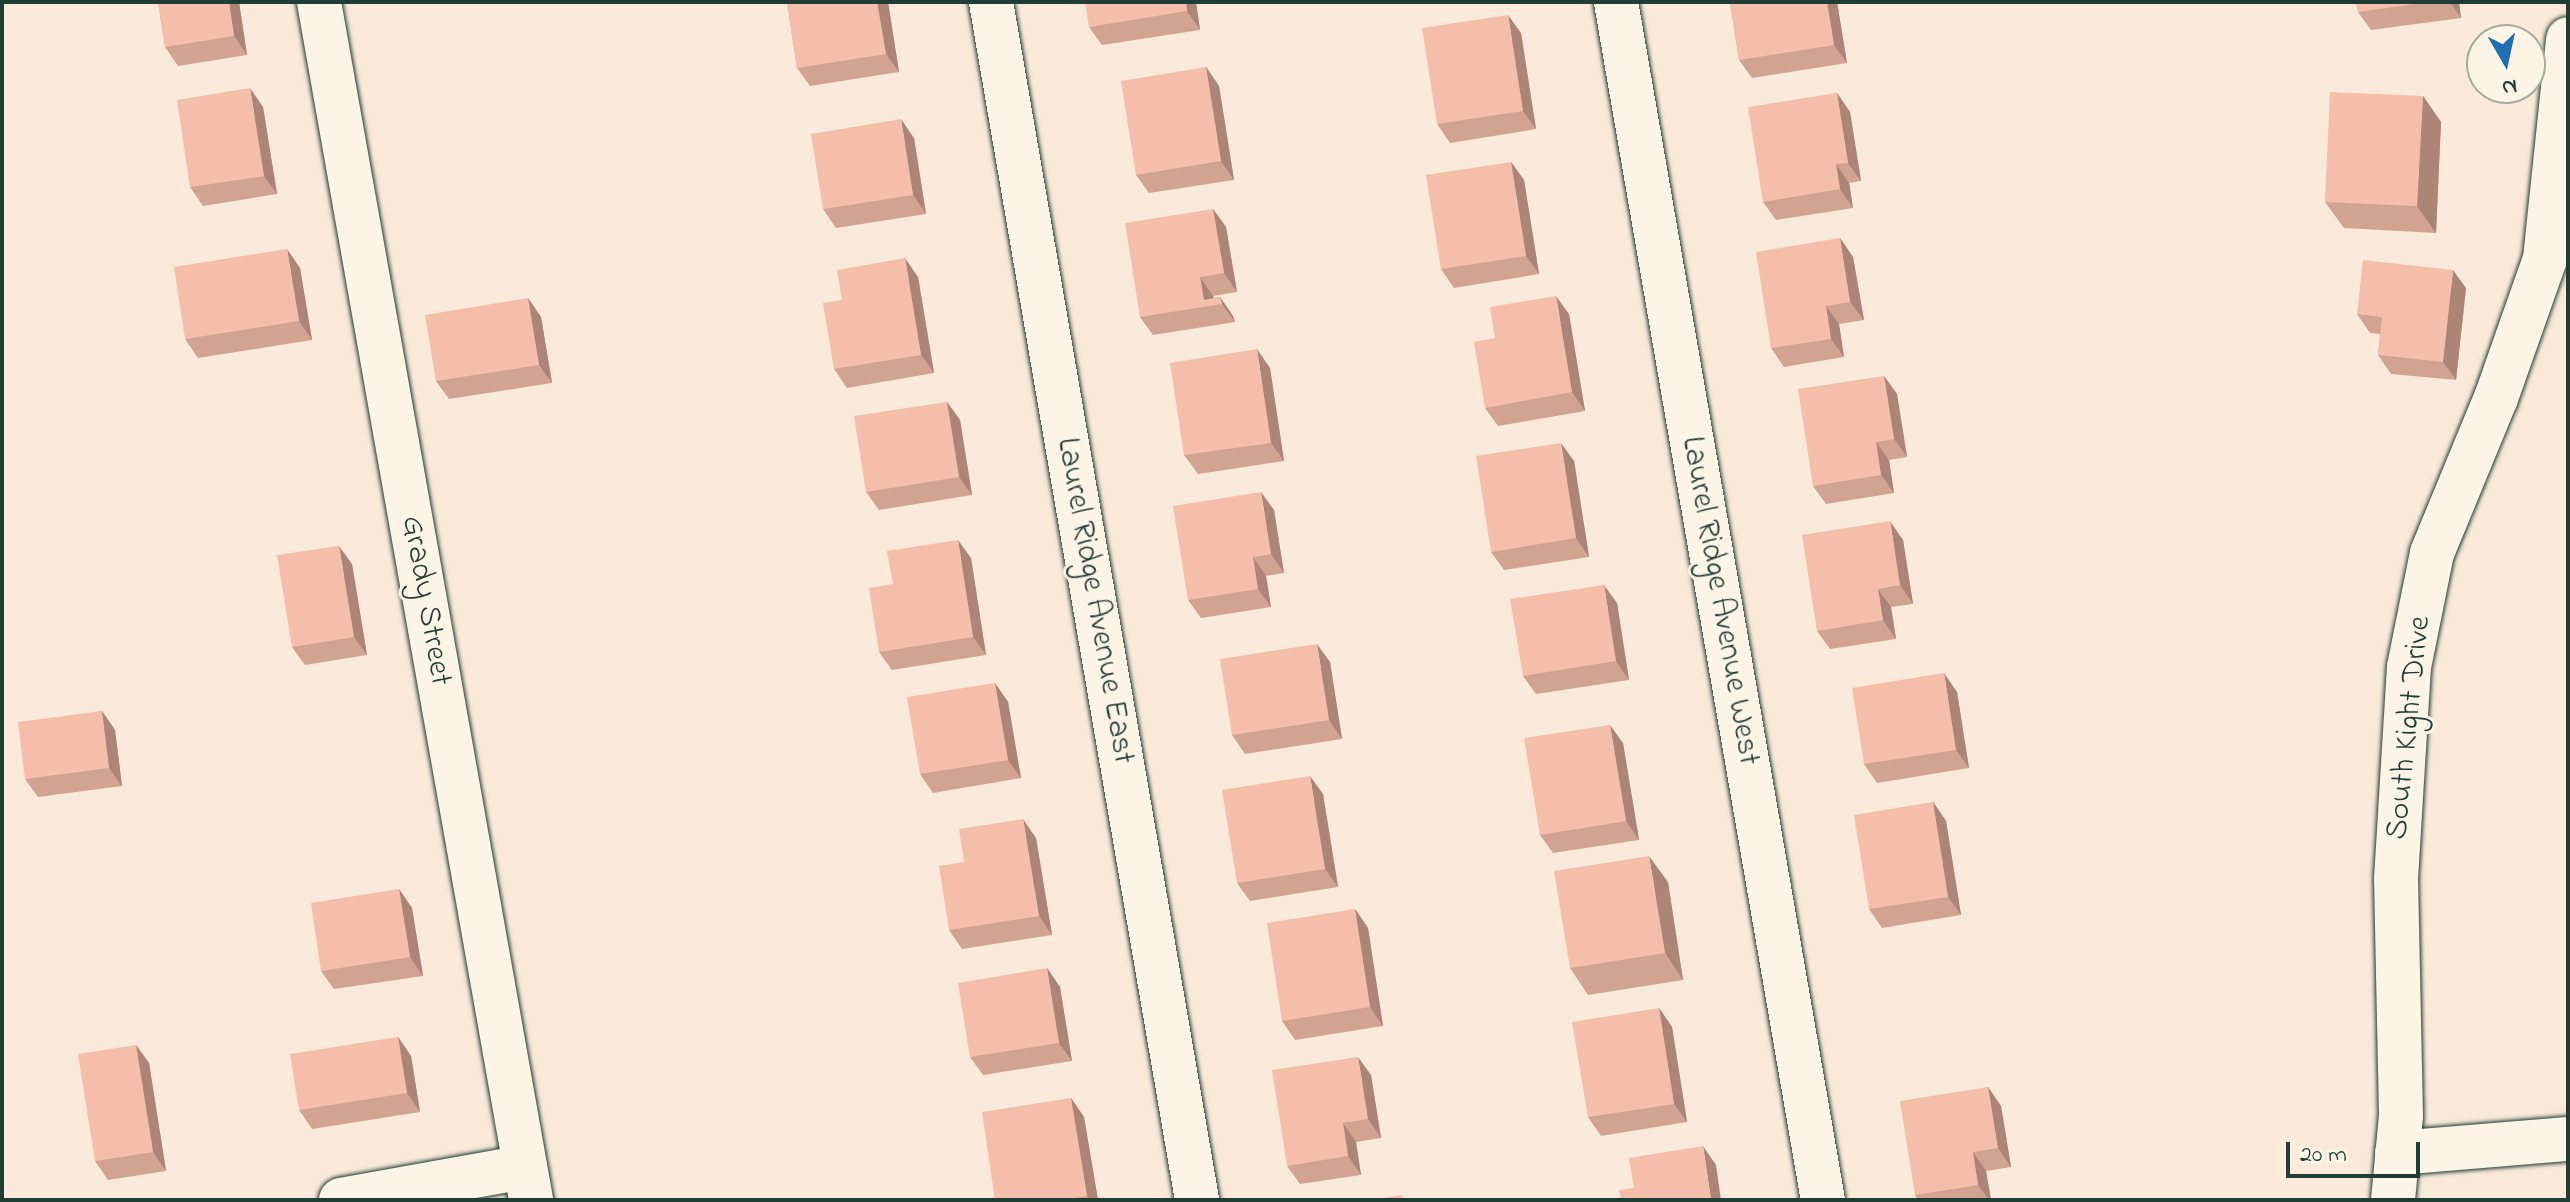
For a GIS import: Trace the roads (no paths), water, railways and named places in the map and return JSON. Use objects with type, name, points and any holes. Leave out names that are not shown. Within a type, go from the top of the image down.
[{"type":"street","name":"Grady Street","points":[[319,2],[528,1183]]},
{"type":"street","name":"Laurel Ridge Avenue East","points":[[991,2],[1197,1200]]},
{"type":"street","name":"Laurel Ridge Avenue West","points":[[1616,2],[1823,1200]]},
{"type":"street","name":"South Kight Drive","points":[[2393,1200],[2401,1116],[2396,879],[2409,667],[2432,553],[2496,398],[2545,259],[2568,39]]},
{"type":"street","points":[[2397,1153],[2568,1139]]},
{"type":"street","points":[[341,1200],[528,1183]]}]
